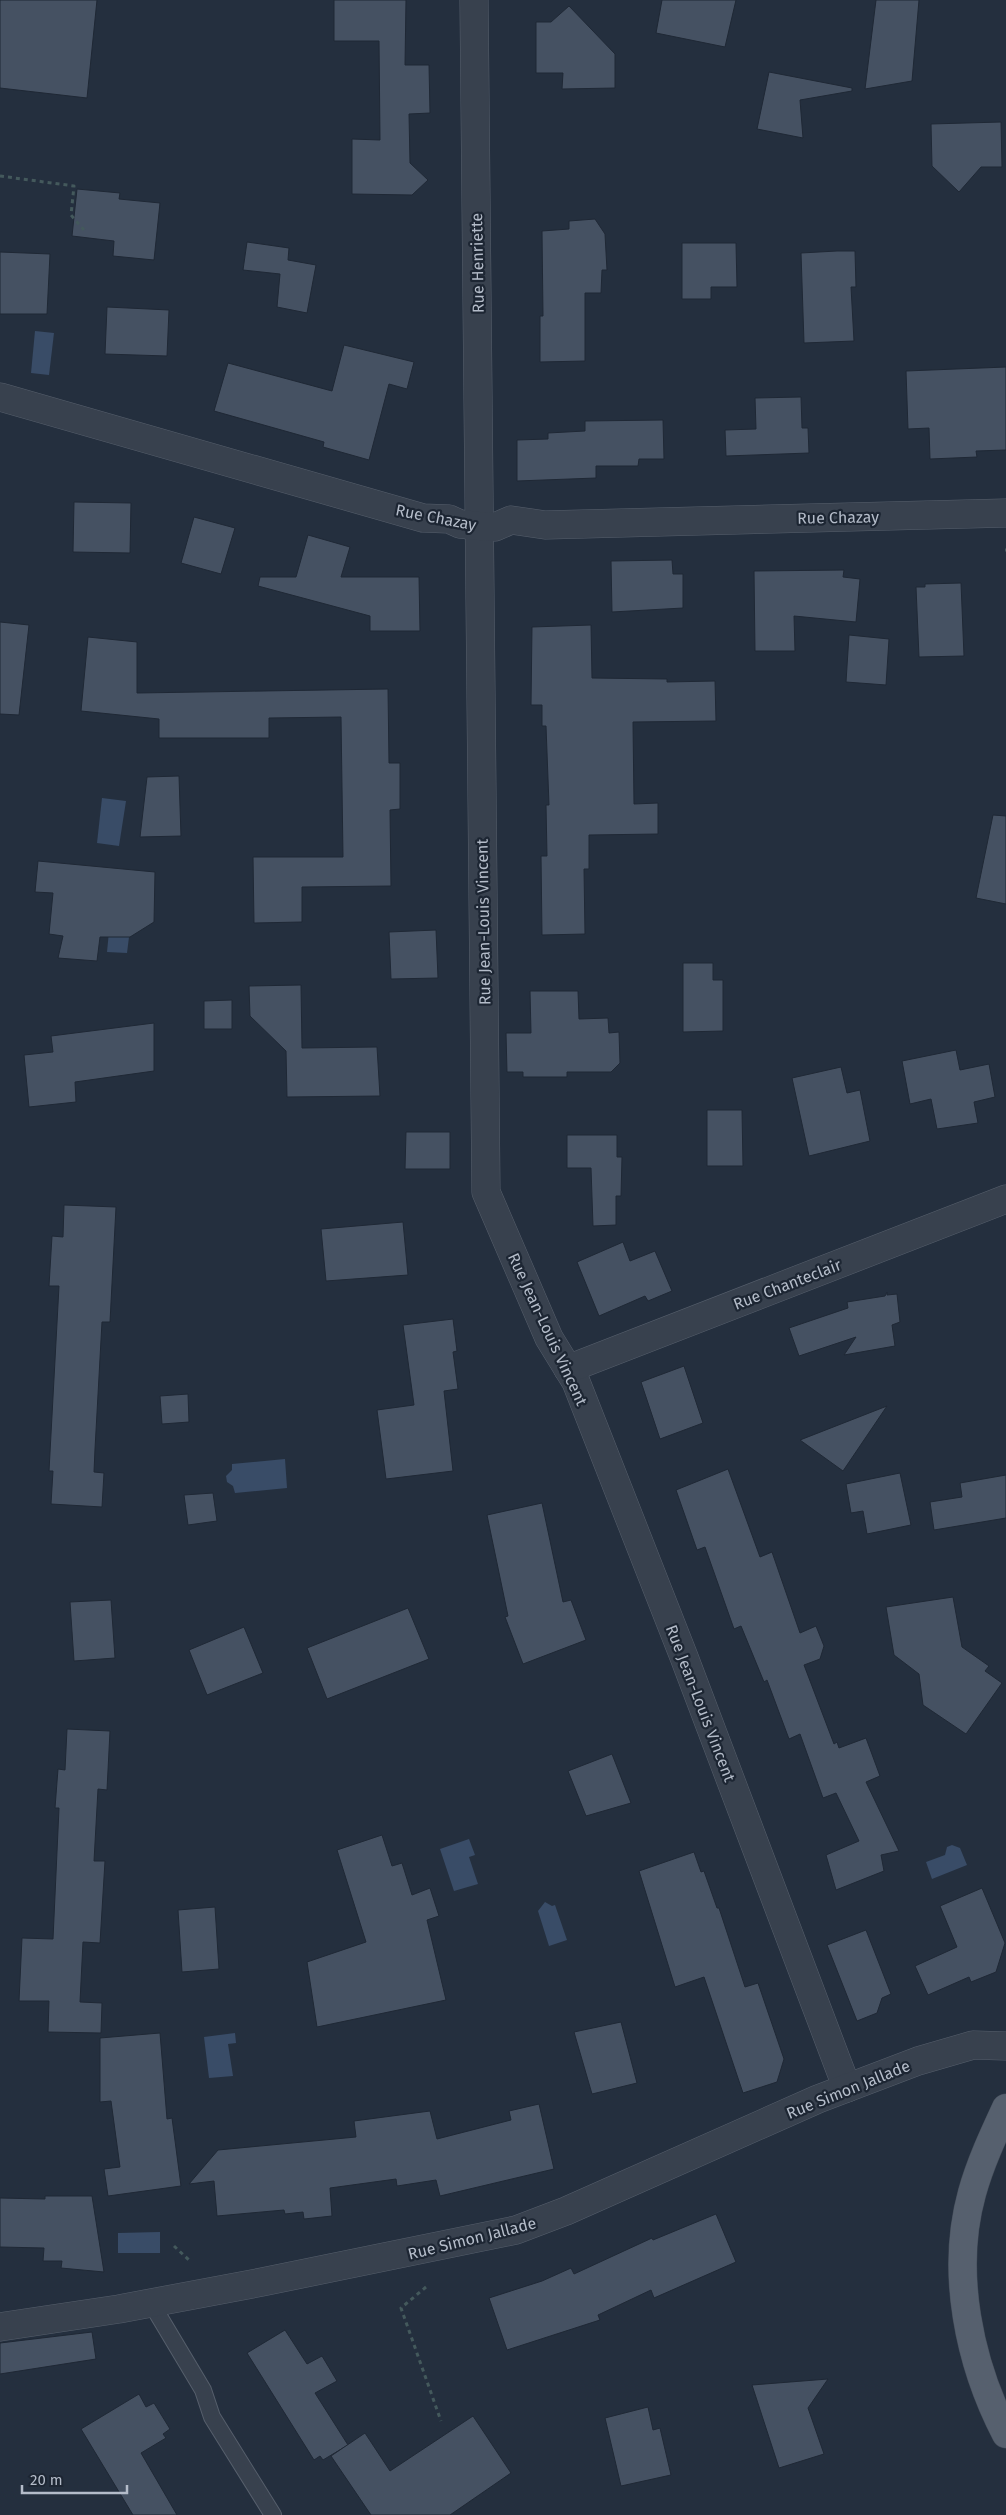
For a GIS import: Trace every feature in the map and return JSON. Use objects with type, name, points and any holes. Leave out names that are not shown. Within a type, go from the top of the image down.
[{"type":"main road","points":[[1006,2108],[988,2148],[972,2195],[963,2255],[963,2291],[969,2332],[990,2402],[1006,2434]]},
{"type":"street","name":"Rue Henriette","points":[[474,0],[479,526]]},
{"type":"street","name":"Rue Chazay","points":[[0,396],[423,518],[449,519],[460,524],[495,527],[511,520],[546,525],[1006,514]]},
{"type":"street","name":"Rue Jean-Louis Vincent","points":[[479,526],[486,1192],[549,1338],[576,1382],[680,1648],[847,2088]]},
{"type":"street","name":"Rue Chanteclair","points":[[568,1369],[1006,1199]]},
{"type":"street","name":"Rue Simon Jallade","points":[[0,2327],[155,2302],[394,2257],[516,2230],[566,2211],[847,2088],[918,2061],[973,2045],[1006,2046]]},
{"type":"lane","points":[[155,2302],[157,2313],[203,2390],[212,2417],[273,2515]]},
{"type":"path","points":[[0,176],[74,186],[71,215],[84,230]]},
{"type":"path","points":[[174,2246],[194,2264]]},
{"type":"path","points":[[426,2287],[401,2308],[440,2421]]},
{"type":"water","points":[[35,331],[54,333],[49,375],[31,373]]},
{"type":"water","points":[[102,798],[126,801],[119,846],[97,843]]},
{"type":"water","points":[[111,911],[132,913],[127,953],[107,952]]},
{"type":"water","points":[[285,1459],[287,1488],[235,1493],[233,1486],[227,1482],[226,1476],[232,1470],[232,1464]]},
{"type":"water","points":[[469,1839],[475,1855],[469,1857],[478,1884],[454,1891],[440,1849]]},
{"type":"water","points":[[952,1845],[960,1848],[967,1865],[932,1879],[926,1862],[945,1855],[947,1847]]},
{"type":"water","points":[[545,1902],[552,1906],[555,1905],[567,1940],[549,1946],[538,1911]]},
{"type":"water","points":[[235,2033],[236,2043],[228,2044],[233,2076],[209,2078],[204,2037]]},
{"type":"water","points":[[160,2232],[160,2253],[118,2253],[118,2233]]},
{"type":"building","points":[[0,0],[97,0],[87,98],[0,88]]},
{"type":"building","points":[[334,0],[406,0],[405,65],[429,65],[430,113],[409,114],[410,163],[428,180],[412,195],[352,194],[352,139],[380,140],[379,41],[334,41]]},
{"type":"building","points":[[662,0],[736,0],[725,47],[656,33]]},
{"type":"building","points":[[876,0],[919,0],[912,81],[865,89]]},
{"type":"building","points":[[569,6],[615,54],[615,88],[562,89],[563,73],[536,73],[536,22],[551,22]]},
{"type":"building","points":[[769,72],[852,88],[852,91],[800,100],[803,138],[757,129]]},
{"type":"building","points":[[1001,122],[1002,167],[981,167],[959,192],[932,166],[931,124]]},
{"type":"building","points":[[77,189],[120,193],[119,199],[160,203],[154,260],[113,256],[114,241],[72,236]]},
{"type":"building","points":[[595,219],[605,234],[607,270],[602,270],[601,293],[585,293],[585,361],[540,362],[540,316],[543,316],[542,231],[569,229],[569,221]]},
{"type":"building","points":[[247,242],[289,248],[288,260],[316,265],[307,313],[277,307],[280,274],[243,270]]},
{"type":"building","points":[[682,243],[736,243],[737,287],[711,287],[711,299],[682,299]]},
{"type":"building","points":[[855,251],[856,287],[851,287],[854,341],[804,343],[801,253]]},
{"type":"building","points":[[0,252],[50,254],[47,314],[0,314]]},
{"type":"building","points":[[107,307],[169,310],[167,356],[105,354]]},
{"type":"building","points":[[344,345],[414,362],[407,389],[389,384],[369,460],[323,447],[324,442],[214,411],[228,363],[332,391]]},
{"type":"building","points":[[1006,367],[1006,450],[976,451],[977,457],[930,459],[929,428],[908,429],[906,371]]},
{"type":"building","points":[[801,397],[802,428],[808,428],[809,453],[726,456],[725,430],[756,429],[755,398]]},
{"type":"building","points":[[663,420],[664,459],[639,459],[638,466],[596,466],[596,478],[517,481],[517,440],[548,439],[548,433],[585,431],[585,421]]},
{"type":"building","points":[[74,502],[131,503],[130,553],[73,552]]},
{"type":"building","points":[[194,517],[235,528],[221,574],[181,563]]},
{"type":"building","points":[[308,535],[350,547],[341,577],[419,577],[420,631],[370,631],[370,616],[258,586],[260,577],[296,577]]},
{"type":"building","points":[[672,560],[673,574],[683,574],[683,608],[612,612],[611,561]]},
{"type":"building","points":[[844,570],[843,577],[860,579],[856,622],[794,616],[795,651],[755,651],[754,571]]},
{"type":"building","points":[[961,583],[964,656],[919,657],[916,587],[925,587],[925,584]]},
{"type":"building","points":[[0,622],[29,625],[19,715],[0,714]]},
{"type":"building","points":[[591,625],[592,678],[667,679],[667,682],[715,681],[716,721],[633,722],[634,804],[658,803],[658,834],[589,835],[589,869],[584,869],[585,934],[542,935],[541,856],[547,856],[546,805],[549,805],[546,726],[542,726],[542,705],[531,705],[532,627]]},
{"type":"building","points":[[849,635],[889,639],[886,685],[846,682]]},
{"type":"building","points":[[88,637],[137,642],[137,693],[388,689],[389,763],[400,763],[400,809],[390,810],[391,886],[302,887],[302,922],[254,923],[253,857],[343,857],[341,717],[269,718],[269,738],[159,738],[159,719],[81,711]]},
{"type":"building","points":[[179,776],[181,836],[140,837],[147,777]]},
{"type":"building","points":[[993,815],[1006,816],[1006,904],[976,898]]},
{"type":"building","points":[[38,861],[155,872],[154,922],[130,937],[100,937],[97,961],[58,958],[63,936],[49,934],[53,893],[35,892]]},
{"type":"building","points":[[436,930],[438,978],[391,979],[389,932]]},
{"type":"building","points":[[683,963],[713,963],[713,980],[723,980],[723,1031],[683,1032]]},
{"type":"building","points":[[301,985],[302,1048],[377,1047],[380,1096],[287,1097],[286,1051],[250,1016],[249,986]]},
{"type":"building","points":[[530,991],[578,991],[579,1019],[608,1018],[609,1033],[619,1032],[620,1063],[611,1072],[567,1072],[567,1077],[523,1077],[523,1072],[507,1072],[506,1033],[531,1033]]},
{"type":"building","points":[[232,1000],[232,1029],[204,1029],[204,1001]]},
{"type":"building","points":[[154,1023],[154,1071],[75,1082],[76,1102],[29,1107],[24,1055],[53,1052],[51,1036]]},
{"type":"building","points":[[956,1050],[960,1070],[989,1064],[995,1097],[974,1102],[978,1123],[937,1129],[931,1099],[910,1104],[902,1061]]},
{"type":"building","points":[[841,1067],[847,1093],[860,1090],[870,1141],[809,1156],[792,1078]]},
{"type":"building","points":[[707,1110],[742,1110],[743,1166],[707,1166]]},
{"type":"building","points":[[406,1132],[450,1132],[450,1169],[405,1169]]},
{"type":"building","points":[[567,1135],[617,1135],[617,1157],[622,1157],[621,1196],[616,1196],[616,1225],[593,1226],[591,1168],[567,1168]]},
{"type":"building","points":[[64,1205],[116,1207],[110,1322],[102,1322],[95,1449],[94,1472],[104,1473],[102,1507],[51,1504],[53,1471],[49,1471],[59,1286],[49,1286],[52,1236],[63,1237]]},
{"type":"building","points":[[403,1222],[408,1275],[326,1281],[321,1229]]},
{"type":"building","points":[[623,1242],[630,1261],[655,1251],[672,1291],[648,1301],[645,1296],[599,1316],[577,1262]]},
{"type":"building","points":[[887,1292],[887,1295],[897,1294],[900,1322],[892,1325],[895,1346],[844,1355],[856,1337],[799,1356],[789,1328],[848,1308],[847,1302],[885,1296]]},
{"type":"building","points":[[453,1319],[457,1351],[453,1352],[458,1389],[444,1391],[453,1471],[386,1479],[377,1410],[414,1405],[403,1325]]},
{"type":"building","points":[[684,1366],[703,1423],[660,1439],[641,1382]]},
{"type":"building","points":[[188,1394],[189,1422],[162,1424],[160,1396]]},
{"type":"building","points":[[887,1406],[843,1471],[800,1440]]},
{"type":"building","points":[[728,1469],[760,1557],[772,1552],[800,1633],[816,1626],[824,1646],[820,1659],[804,1665],[834,1744],[837,1742],[839,1748],[866,1738],[880,1776],[866,1782],[899,1851],[881,1855],[884,1871],[836,1890],[826,1855],[859,1841],[836,1793],[823,1798],[800,1734],[789,1739],[767,1680],[764,1682],[741,1626],[734,1629],[705,1547],[697,1550],[676,1490]]},
{"type":"building","points":[[900,1473],[911,1525],[867,1534],[863,1511],[851,1513],[846,1484]]},
{"type":"building","points":[[1006,1475],[1006,1518],[934,1530],[930,1502],[962,1497],[960,1483]]},
{"type":"building","points":[[213,1493],[217,1521],[188,1525],[184,1495]]},
{"type":"building","points":[[542,1503],[563,1602],[571,1600],[586,1640],[523,1664],[505,1617],[508,1616],[487,1515]]},
{"type":"building","points":[[953,1597],[962,1647],[989,1666],[985,1671],[1002,1683],[966,1734],[923,1705],[919,1674],[894,1655],[886,1607]]},
{"type":"building","points":[[111,1600],[115,1658],[74,1661],[70,1602]]},
{"type":"building","points":[[408,1608],[429,1659],[327,1699],[307,1648]]},
{"type":"building","points":[[244,1627],[263,1673],[207,1695],[189,1650]]},
{"type":"building","points":[[67,1729],[110,1731],[107,1790],[98,1789],[94,1861],[105,1861],[100,1943],[83,1942],[80,2002],[102,2003],[101,2033],[48,2032],[49,2001],[19,2001],[22,1938],[53,1939],[59,1808],[55,1808],[58,1769],[65,1770]]},
{"type":"building","points":[[612,1754],[631,1803],[586,1816],[568,1771]]},
{"type":"building","points":[[382,1835],[392,1866],[402,1863],[412,1895],[430,1888],[439,1916],[427,1920],[446,2000],[317,2027],[307,1962],[366,1942],[337,1850]]},
{"type":"building","points":[[694,1852],[701,1872],[704,1871],[717,1908],[719,1908],[745,1987],[758,1983],[784,2059],[777,2082],[743,2093],[704,1977],[675,1987],[639,1871]]},
{"type":"building","points":[[982,1888],[1005,1943],[996,1972],[971,1982],[969,1977],[928,1995],[915,1966],[957,1947],[940,1906]]},
{"type":"building","points":[[215,1907],[219,1969],[182,1972],[178,1910]]},
{"type":"building","points":[[866,1930],[891,1994],[882,1998],[877,2013],[857,2021],[827,1945]]},
{"type":"building","points":[[621,2022],[637,2083],[592,2094],[574,2032]]},
{"type":"building","points":[[160,2033],[167,2119],[172,2118],[181,2186],[108,2196],[104,2169],[120,2167],[111,2101],[100,2102],[100,2038]]},
{"type":"building","points":[[539,2104],[554,2169],[440,2196],[436,2180],[397,2186],[396,2179],[330,2188],[332,2216],[304,2219],[303,2212],[285,2214],[284,2210],[217,2216],[214,2181],[189,2184],[218,2150],[356,2137],[354,2121],[430,2111],[437,2139],[511,2120],[509,2111]]},
{"type":"building","points":[[45,2196],[92,2196],[104,2272],[61,2268],[62,2261],[43,2261],[44,2248],[0,2247],[0,2198],[45,2199]]},
{"type":"building","points":[[716,2214],[736,2262],[654,2298],[651,2290],[598,2315],[600,2320],[507,2350],[489,2298],[542,2281],[571,2268],[574,2274],[652,2238],[653,2240]]},
{"type":"building","points":[[285,2330],[307,2364],[322,2356],[337,2381],[315,2393],[348,2445],[323,2460],[320,2456],[314,2460],[247,2353]]},
{"type":"building","points":[[92,2332],[96,2359],[0,2374],[0,2343]]},
{"type":"building","points":[[828,2379],[808,2408],[824,2454],[779,2468],[752,2385]]},
{"type":"building","points":[[139,2394],[146,2407],[154,2403],[170,2429],[163,2434],[166,2438],[141,2453],[177,2515],[133,2515],[81,2429]]},
{"type":"building","points":[[648,2407],[653,2430],[660,2428],[671,2475],[621,2486],[605,2418]]},
{"type":"building","points":[[473,2416],[511,2473],[450,2515],[371,2515],[331,2456],[365,2433],[390,2471]]}]
